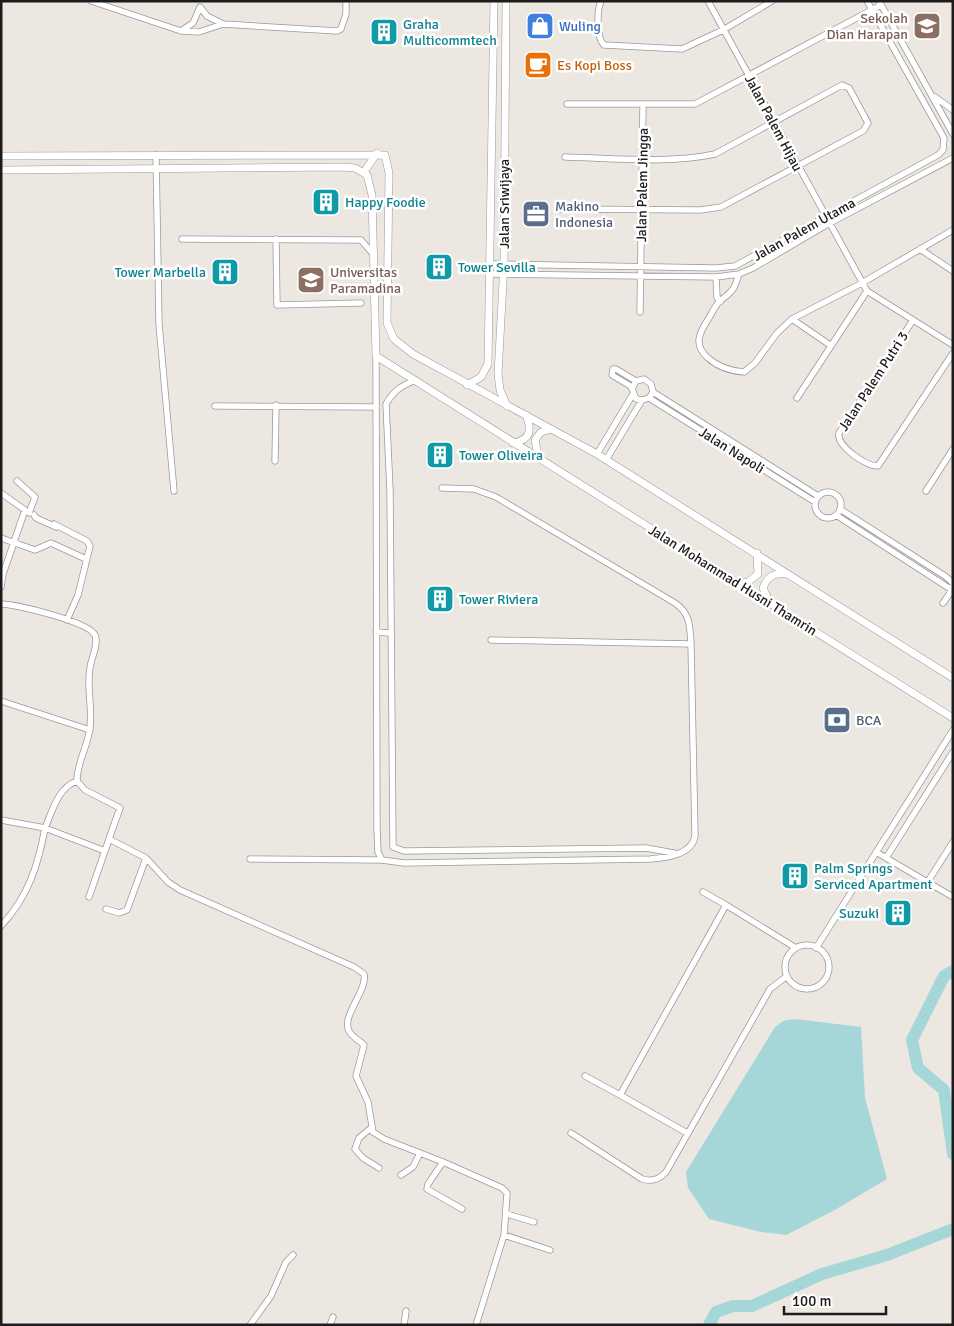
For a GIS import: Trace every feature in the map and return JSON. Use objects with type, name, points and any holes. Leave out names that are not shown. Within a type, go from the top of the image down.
[{"type":"street","points":[[91,1],[190,33],[223,24],[337,31],[341,29],[344,23],[346,1]]},
{"type":"street","name":"Jalan Sriwijaya","points":[[467,384],[481,377],[488,364],[492,264],[494,1]]},
{"type":"street","name":"Jalan Sriwijaya","points":[[506,1],[507,274],[498,374],[500,390],[507,406]]},
{"type":"street","points":[[602,1],[599,24],[601,43],[604,45],[682,49],[723,30],[772,1]]},
{"type":"street","name":"Jalan Palem Hijau","points":[[708,1],[796,166],[867,291]]},
{"type":"street","points":[[867,1],[873,11]]},
{"type":"street","points":[[567,104],[695,104],[873,11],[880,3],[953,134]]},
{"type":"street","points":[[181,31],[193,23],[201,4]]},
{"type":"street","points":[[201,4],[207,16],[223,24]]},
{"type":"street","name":"Jalan Palem Utama","points":[[492,264],[716,268],[735,266],[938,155],[943,150],[944,138],[873,11]]},
{"type":"street","points":[[559,209],[701,210],[721,207],[737,201],[796,166],[863,131],[868,123],[867,118],[849,88],[842,85],[773,122],[730,148],[715,154],[693,157],[565,157]]},
{"type":"street","points":[[932,94],[953,110]]},
{"type":"street","name":"Jalan Palem Jingga","points":[[640,266],[643,105]]},
{"type":"street","points":[[364,172],[377,153]]},
{"type":"street","points":[[1,156],[377,153],[385,155],[389,167],[387,323],[394,339],[413,354],[597,454],[953,678]]},
{"type":"street","points":[[156,155],[159,324],[174,491]]},
{"type":"street","name":"Jalan Palem Utama","points":[[491,274],[716,277],[739,274],[760,264],[828,224],[953,158]]},
{"type":"street","points":[[1,170],[342,167],[355,168],[364,172],[369,178],[372,195],[376,356],[374,407],[377,828],[378,852],[382,860]]},
{"type":"street","points":[[739,274],[734,288],[720,302],[699,335],[698,344],[702,353],[711,361],[729,370],[744,372],[749,369],[777,333],[792,319],[862,283],[953,230]]},
{"type":"street","points":[[182,239],[361,240],[373,254]]},
{"type":"street","points":[[276,239],[277,305],[360,303]]},
{"type":"street","points":[[920,249],[953,272]]},
{"type":"street","points":[[640,266],[640,312]]},
{"type":"street","points":[[716,277],[716,292],[720,302]]},
{"type":"street","points":[[797,398],[867,291],[953,345]]},
{"type":"street","points":[[792,319],[830,345]]},
{"type":"street","name":"Jalan Palem Putri 3","points":[[913,320],[839,433],[838,440],[841,446],[868,464],[878,466],[953,353]]},
{"type":"street","name":"Jalan Mohammad Husni Thamrin","points":[[376,356],[953,718]]},
{"type":"street","name":"Jalan Napoli","points":[[633,388],[642,379],[649,381],[653,392],[818,496],[825,492],[833,494],[839,499],[840,509],[945,576],[952,586]]},
{"type":"street","points":[[416,380],[401,386],[392,393],[386,404],[390,490],[391,837],[395,849],[646,848],[676,854]]},
{"type":"street","points":[[597,454],[633,388],[642,400]]},
{"type":"street","points":[[606,460],[642,400],[649,398],[653,392]]},
{"type":"street","name":"Jalan Napoli","points":[[649,398],[815,502],[816,512],[822,516],[829,518],[836,515],[952,586]]},
{"type":"street","points":[[275,461],[276,405]]},
{"type":"street","points":[[215,406],[374,407]]},
{"type":"street","points":[[513,442],[525,440],[529,436],[530,426],[526,415]]},
{"type":"street","points":[[538,457],[535,440],[541,432],[551,429]]},
{"type":"street","points":[[926,491],[953,449]]},
{"type":"street","points":[[1,586],[14,543],[31,513],[35,497],[17,481]]},
{"type":"street","points":[[250,858],[382,860],[404,863],[650,859],[676,854],[690,848],[695,836],[691,644],[689,619],[683,610],[496,497],[474,489],[442,488]]},
{"type":"street","points":[[1,493],[36,518],[55,528],[56,525],[87,541],[90,548],[78,595],[68,620]]},
{"type":"street","points":[[815,502],[818,496]]},
{"type":"street","points":[[836,515],[840,509]]},
{"type":"street","points":[[1,538],[35,550],[46,543],[51,543],[86,559]]},
{"type":"street","points":[[739,583],[748,582],[758,574],[757,553]]},
{"type":"street","points":[[770,604],[764,588],[766,581],[770,576],[778,573],[788,574]]},
{"type":"street","points":[[943,603],[952,586]]},
{"type":"street","points":[[1,603],[21,606],[68,620],[91,631],[95,636],[96,645],[89,674],[90,730],[78,765],[77,781],[85,790],[120,808],[89,897]]},
{"type":"street","points":[[376,632],[390,633]]},
{"type":"street","points":[[491,640],[691,644]]},
{"type":"street","points":[[2,701],[90,730]]},
{"type":"street","points":[[816,948],[953,730]]},
{"type":"street","points":[[886,858],[953,752]]},
{"type":"street","points":[[1,926],[24,898],[37,865],[45,828],[62,793],[70,783],[77,781]]},
{"type":"street","points":[[1,820],[45,828],[105,852]]},
{"type":"street","points":[[109,839],[146,858],[168,882],[180,890],[354,967],[364,974],[365,979],[351,1013],[348,1027],[351,1033],[364,1045],[356,1076],[368,1102],[371,1128],[379,1137],[443,1162],[505,1190],[507,1196],[504,1235],[476,1325]]},
{"type":"street","points":[[927,883],[953,842]]},
{"type":"street","points":[[876,852],[953,897]]},
{"type":"street","points":[[106,909],[119,913],[127,910],[146,858]]},
{"type":"street","points":[[703,892],[796,948]]},
{"type":"street","points":[[620,1095],[726,905]]},
{"type":"street","points":[[806,945],[822,952],[828,966],[824,980],[819,985],[805,988],[791,982],[787,976],[785,964],[791,952],[796,948],[806,945]]},
{"type":"street","points":[[571,1133],[636,1176],[647,1180],[655,1180],[662,1176],[770,989],[787,976]]},
{"type":"street","points":[[585,1076],[687,1133]]},
{"type":"street","points":[[371,1128],[359,1138],[355,1149],[363,1158],[379,1168]]},
{"type":"street","points":[[401,1175],[413,1167],[420,1153]]},
{"type":"street","points":[[443,1162],[428,1184],[427,1189],[462,1209]]},
{"type":"street","points":[[507,1214],[534,1222]]},
{"type":"street","points":[[504,1235],[550,1250]]},
{"type":"street","points":[[250,1325],[271,1296],[286,1262],[294,1256]]},
{"type":"street","points":[[404,1325],[406,1311]]},
{"type":"street","points":[[330,1325],[333,1317]]},
{"type":"water","points":[[795,1019],[861,1027],[865,1098],[887,1179],[833,1211],[786,1235],[761,1232],[709,1219],[688,1188],[686,1172],[775,1027],[783,1021]]},
{"type":"waterway","points":[[953,971],[944,976],[912,1040],[918,1068],[944,1090],[953,1154]]},
{"type":"waterway","points":[[709,1325],[716,1312],[733,1306],[752,1306],[822,1274],[887,1255],[953,1229]]},
{"type":"place","name":"Wuling","points":[[540,26]]},
{"type":"place","name":"Sekolah Dian Harapan","points":[[927,26]]},
{"type":"place","name":"Graha Multicommtech","points":[[384,32]]},
{"type":"place","name":"Es Kopi Boss","points":[[538,65]]},
{"type":"place","name":"Happy Foodie","points":[[326,202]]},
{"type":"place","name":"Makino Indonesia","points":[[536,214]]},
{"type":"place","name":"Tower Sevilla","points":[[439,267]]},
{"type":"place","name":"Tower Marbella","points":[[225,272]]},
{"type":"place","name":"Universitas Paramadina","points":[[311,280]]},
{"type":"place","name":"Tower Oliveira","points":[[440,455]]},
{"type":"place","name":"Tower Riviera","points":[[440,599]]},
{"type":"place","name":"BCA","points":[[837,720]]},
{"type":"place","name":"Palm Springs Serviced Apartment","points":[[795,876]]},
{"type":"place","name":"Suzuki","points":[[898,913]]}]
